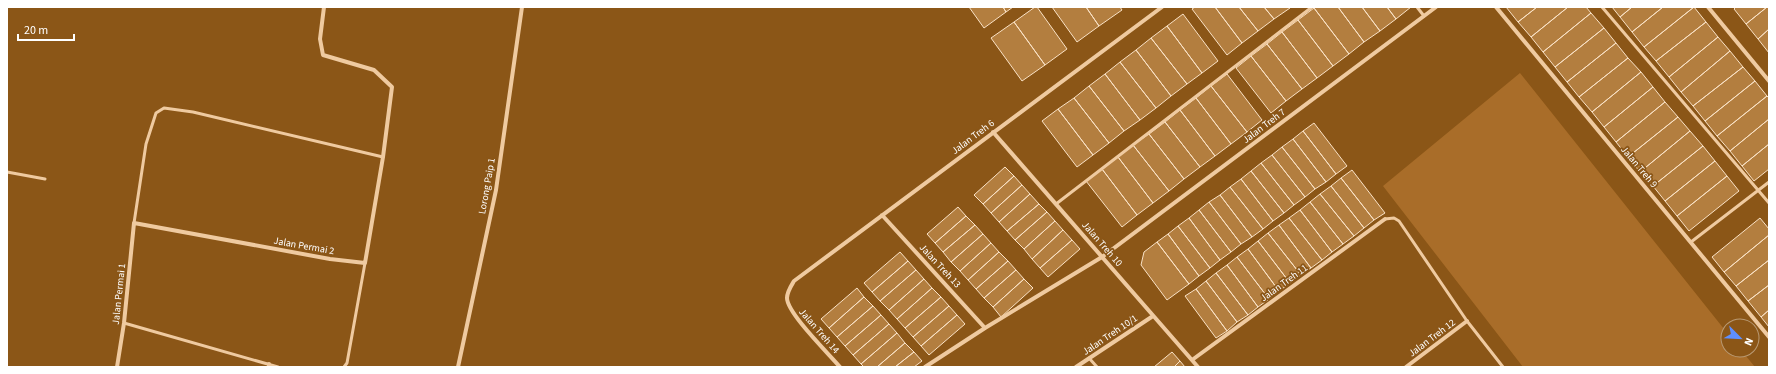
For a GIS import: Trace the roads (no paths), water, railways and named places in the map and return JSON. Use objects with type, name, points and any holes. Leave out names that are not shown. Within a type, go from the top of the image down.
[{"type":"street","points":[[324,7],[320,39],[323,55],[374,70],[392,87],[383,156],[365,263]]},
{"type":"street","name":"Lorong Paip 1","points":[[458,367],[496,190],[522,7]]},
{"type":"street","name":"Jalan Treh 6","points":[[794,281],[1162,7]]},
{"type":"street","name":"Jalan Treh 7","points":[[925,367],[1102,257],[1436,7]]},
{"type":"street","name":"Jalan Treh 9","points":[[1496,7],[1769,337]]},
{"type":"street","points":[[1708,7],[1769,81]]},
{"type":"street","name":"Jalan Treh 10","points":[[993,132],[1198,367]]},
{"type":"street","name":"Jalan Treh 13","points":[[882,215],[986,328]]},
{"type":"street","name":"Jalan Treh 11","points":[[1192,360],[1385,219]]},
{"type":"street","name":"Jalan Permai 2","points":[[134,223],[330,259],[365,263]]},
{"type":"street","name":"Jalan Permai 1","points":[[117,367],[124,323],[134,223]]},
{"type":"street","name":"Jalan Treh 14","points":[[794,281],[789,290],[787,299],[792,312],[840,367]]},
{"type":"street","name":"Jalan Treh 10/1","points":[[1076,367],[1154,316]]},
{"type":"street","name":"Jalan Treh 12","points":[[1406,367],[1467,322]]},
{"type":"lane","points":[[1056,204],[1312,7]]},
{"type":"lane","points":[[1417,7],[1424,16]]},
{"type":"lane","points":[[1602,7],[1769,203]]},
{"type":"lane","points":[[134,223],[146,144],[156,112],[164,108],[193,112],[383,156]]},
{"type":"lane","points":[[7,172],[45,179]]},
{"type":"lane","points":[[1691,242],[1769,182]]},
{"type":"lane","points":[[1385,219],[1394,218],[1399,221],[1467,322],[1503,367]]},
{"type":"lane","points":[[344,367],[347,363],[365,263]]},
{"type":"lane","points":[[124,323],[269,366],[278,367]]},
{"type":"lane","points":[[1090,358],[1097,367]]}]
